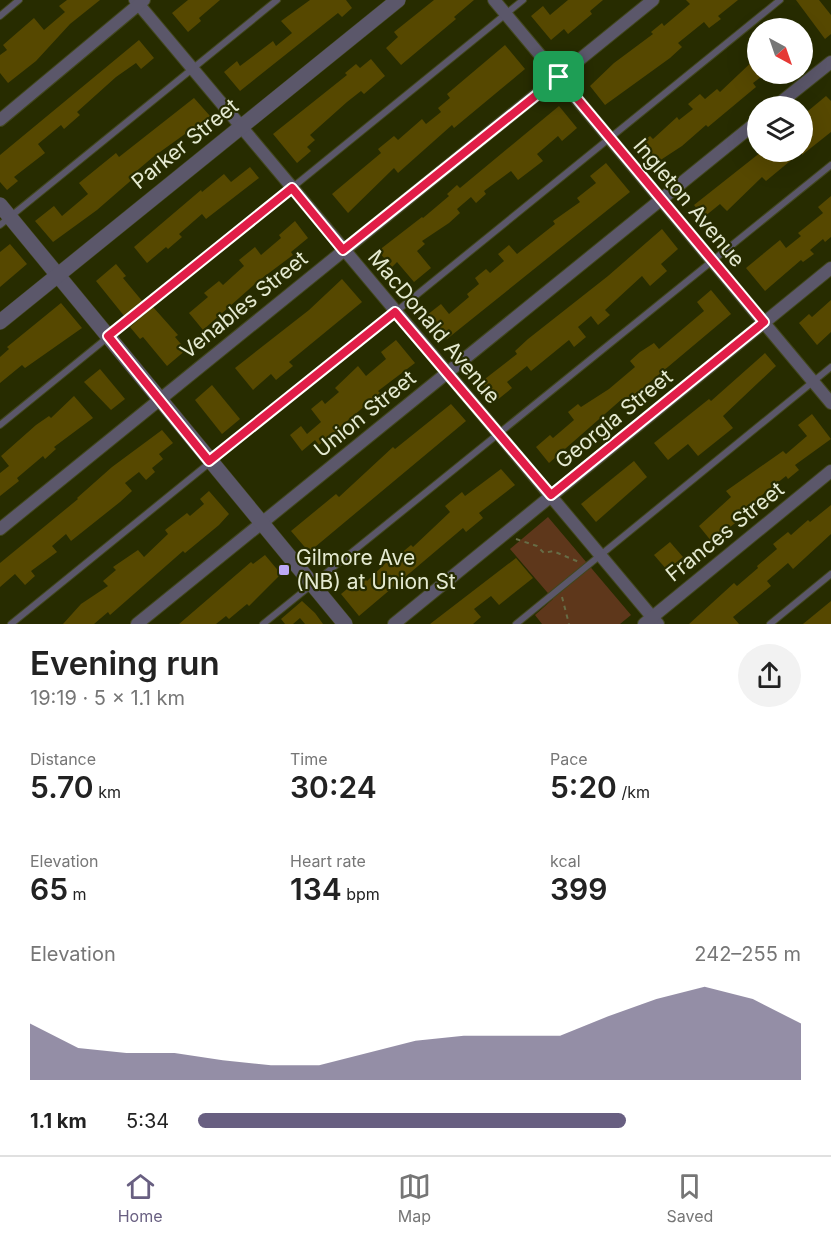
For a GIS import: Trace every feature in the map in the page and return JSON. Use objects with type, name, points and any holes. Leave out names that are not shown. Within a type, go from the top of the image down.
[{"type":"street","name":"Parker Street","points":[[0,322],[398,0]]},
{"type":"street","name":"Ingleton Avenue","points":[[494,0],[831,403]]},
{"type":"street","name":"Venables Street","points":[[0,529],[653,0]]},
{"type":"street","name":"MacDonald Avenue","points":[[139,1],[343,250],[551,495],[651,622]]},
{"type":"street","points":[[0,120],[139,1]]},
{"type":"street","points":[[788,96],[831,62]]},
{"type":"street","name":"Union Street","points":[[137,624],[747,130]]},
{"type":"street","points":[[3,216],[57,275],[345,624]]},
{"type":"street","name":"Georgia Street","points":[[394,624],[831,268]]},
{"type":"street","name":"Frances Street","points":[[651,622],[831,471]]},
{"type":"lane","points":[[0,16],[19,0]]},
{"type":"lane","points":[[3,216],[277,0]]},
{"type":"lane","points":[[0,425],[524,0]]},
{"type":"lane","points":[[11,624],[209,461],[780,0]]},
{"type":"lane","points":[[263,624],[831,165]]},
{"type":"lane","points":[[516,624],[831,367]]},
{"type":"lane","points":[[770,624],[831,574]]},
{"type":"path","points":[[516,539],[537,546],[544,553],[553,551],[575,562],[589,563]]},
{"type":"path","points":[[558,589],[569,624]]},
{"type":"shaded area","points":[[548,517],[631,615],[620,624],[542,624],[535,615],[553,599],[510,549]]},
{"type":"building","points":[[67,0],[100,0],[70,24],[36,61],[8,83],[0,73],[0,55],[7,50],[3,45],[34,18],[44,30],[65,12],[59,6]]},
{"type":"building","points":[[188,0],[220,0],[199,18],[201,21],[188,32],[172,13]]},
{"type":"building","points":[[310,0],[346,0],[352,8],[342,17],[338,13],[240,91],[224,72],[237,61],[240,66],[273,41],[276,46],[292,33],[281,21]]},
{"type":"building","points":[[434,0],[474,0],[454,17],[456,19],[401,65],[386,48],[398,37],[394,32]]},
{"type":"building","points":[[568,0],[603,0],[590,11],[592,14],[568,34],[564,29],[551,40],[531,16],[543,6],[550,15]]},
{"type":"building","points":[[686,0],[738,0],[718,16],[721,19],[709,28],[704,22],[678,43],[682,47],[670,58],[605,105],[590,86],[614,63],[653,34],[651,32],[662,23],[664,26],[690,4]]},
{"type":"building","points":[[796,0],[819,0],[831,15],[831,34],[825,39],[813,23],[813,18],[809,18]]},
{"type":"building","points":[[139,40],[154,58],[141,69],[136,63],[116,77],[77,112],[80,115],[64,129],[61,125],[38,144],[45,153],[14,177],[18,181],[7,190],[0,182],[0,155]]},
{"type":"building","points":[[505,45],[525,69],[454,128],[452,125],[398,173],[394,168],[348,213],[332,194],[381,153],[378,149],[394,136],[398,140],[422,119],[426,124],[441,112],[438,108],[450,98],[447,94]]},
{"type":"building","points":[[371,59],[385,76],[364,94],[361,91],[347,102],[310,135],[315,140],[307,147],[311,151],[297,163],[273,134],[347,75],[345,73],[356,64],[360,68]]},
{"type":"building","points":[[747,66],[747,84],[754,84],[756,87],[708,127],[706,125],[682,146],[656,163],[640,144],[650,136],[653,139],[677,117],[679,120],[693,109],[688,104],[700,94],[705,99],[717,89],[720,92]]},
{"type":"building","points":[[826,96],[831,101],[831,132],[813,146],[813,107]]},
{"type":"building","points":[[194,98],[210,116],[153,157],[133,174],[135,177],[97,210],[53,242],[35,221],[54,206],[62,216],[88,194],[79,183],[116,153],[119,157]]},
{"type":"building","points":[[559,106],[577,128],[562,141],[558,136],[537,154],[543,161],[518,180],[511,171],[484,191],[486,194],[476,203],[471,197],[457,209],[460,213],[449,223],[422,241],[425,244],[417,251],[431,268],[414,282],[397,262],[392,267],[378,251],[423,218],[449,196],[447,194],[457,185],[460,188]]},
{"type":"building","points":[[748,162],[789,162],[766,181],[762,177],[727,211],[720,204],[704,217],[694,205]]},
{"type":"building","points":[[606,163],[630,192],[447,339],[427,315],[441,304],[449,314],[469,297],[467,294],[479,284],[475,278],[486,269],[490,273],[504,261],[498,254],[509,245],[517,254],[555,224],[553,221],[580,202],[577,198],[596,183],[590,176]]},
{"type":"building","points":[[250,167],[259,178],[206,219],[202,214],[179,234],[182,237],[168,249],[166,247],[147,263],[134,247],[201,190],[202,192],[224,174],[231,182]]},
{"type":"building","points":[[831,196],[831,237],[825,242],[823,239],[810,250],[814,254],[803,262],[801,260],[765,291],[746,268],[780,240],[786,248],[801,236],[798,233],[823,213],[818,207]]},
{"type":"building","points":[[295,221],[308,238],[291,252],[293,255],[257,282],[203,330],[189,313],[208,297],[204,293],[219,281],[223,285],[244,266],[239,260],[255,247],[261,255],[281,238],[279,235]]},
{"type":"building","points":[[662,229],[678,249],[661,264],[667,271],[650,286],[642,276],[605,310],[610,315],[598,325],[591,316],[578,327],[586,337],[574,347],[569,340],[531,371],[527,366],[507,382],[512,388],[496,401],[481,382],[517,354],[515,351],[528,339],[608,276]]},
{"type":"building","points":[[10,244],[27,264],[0,287],[0,252]]},
{"type":"building","points":[[116,264],[126,276],[123,278],[143,302],[125,317],[96,281]]},
{"type":"building","points":[[342,279],[362,302],[289,362],[293,366],[276,380],[271,374],[253,390],[235,368],[309,310]]},
{"type":"building","points":[[711,290],[731,314],[625,403],[622,399],[549,463],[536,447],[550,435],[553,438],[574,420],[568,412],[578,404],[581,407],[609,389],[635,367],[630,361],[640,352],[654,343],[659,349],[704,311],[697,302]]},
{"type":"building","points":[[831,300],[831,332],[817,345],[799,323],[809,314],[812,317]]},
{"type":"building","points":[[61,303],[82,328],[25,368],[22,365],[0,383],[0,357],[9,349],[7,347]]},
{"type":"building","points":[[153,307],[178,335],[175,337],[186,350],[167,366],[143,337],[140,339],[130,327]]},
{"type":"building","points":[[396,340],[415,363],[378,391],[380,393],[319,445],[315,440],[302,451],[290,435],[301,426],[307,434],[321,422],[311,409],[322,400],[325,404],[339,392],[335,388],[358,366],[366,376],[386,359],[381,352]]},
{"type":"building","points":[[765,353],[776,366],[723,416],[733,428],[698,456],[688,444],[668,460],[654,443],[709,399],[711,401]]},
{"type":"building","points":[[100,369],[125,399],[111,410],[84,382]]},
{"type":"building","points":[[212,385],[240,419],[222,434],[195,400]]},
{"type":"building","points":[[74,396],[93,418],[54,447],[56,449],[45,459],[43,456],[17,478],[19,481],[0,496],[0,473],[9,466],[1,456],[36,425],[49,416],[51,418]]},
{"type":"building","points":[[451,404],[466,421],[309,552],[291,531],[336,494],[339,497],[393,447],[395,449]]},
{"type":"building","points":[[812,414],[831,439],[795,465],[799,470],[788,479],[786,476],[737,515],[740,519],[712,542],[699,526],[731,497],[726,491],[783,451],[786,454],[807,436],[798,425]]},
{"type":"building","points":[[162,430],[173,443],[159,454],[163,459],[152,468],[155,472],[146,480],[139,472],[125,483],[132,491],[120,502],[71,541],[66,534],[52,546],[57,552],[31,571],[35,576],[25,585],[15,574],[0,587],[0,563],[78,499],[112,467]]},
{"type":"building","points":[[634,461],[647,477],[596,522],[581,504]]},
{"type":"building","points":[[501,469],[515,485],[479,513],[483,518],[466,532],[463,528],[359,616],[341,594],[363,576],[367,581],[391,558],[393,560],[411,545],[413,547],[450,512],[445,506],[462,492],[465,496]]},
{"type":"building","points":[[209,491],[229,514],[219,525],[185,553],[183,551],[110,615],[108,612],[94,624],[63,624],[81,604],[108,586],[103,581],[116,570],[113,567],[138,550],[144,557],[168,534],[165,530],[187,513],[190,516],[204,504],[200,499]]},
{"type":"building","points":[[831,505],[831,534],[793,569],[788,563],[767,581],[771,586],[733,617],[739,624],[689,624],[734,583],[737,586],[758,568],[757,566],[777,549],[773,544],[788,532],[791,535]]},
{"type":"building","points":[[670,542],[683,557],[667,570],[654,555]]},
{"type":"building","points":[[265,555],[281,574],[249,606],[247,604],[229,619],[226,616],[216,624],[179,624],[251,562],[253,564]]},
{"type":"building","points":[[516,558],[533,578],[499,605],[491,596],[474,609],[481,617],[473,624],[430,624]]},
{"type":"building","points":[[302,601],[323,624],[305,624],[300,618],[293,624],[285,624],[281,619]]},
{"type":"building","points":[[831,601],[831,624],[803,624]]},
{"type":"place","name":"Gilmore Ave (NB) at Union St","points":[[284,570]]},
{"type":"route","points":[[559,77],[764,322],[551,495],[395,312],[209,461],[108,336],[292,188],[343,250],[559,77]]}]
